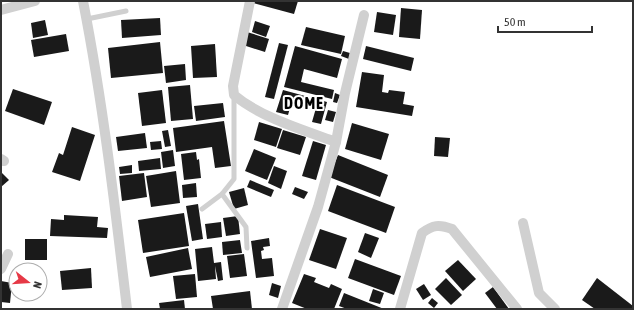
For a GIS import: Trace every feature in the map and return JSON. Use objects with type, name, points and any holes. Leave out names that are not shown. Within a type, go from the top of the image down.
[{"type":"street","points":[[1,10],[35,1]]},
{"type":"street","points":[[84,1],[106,138],[127,309]]},
{"type":"street","points":[[250,1],[233,86],[234,95],[260,112],[336,142]]},
{"type":"street","points":[[282,309],[318,207],[336,142],[345,93],[364,15]]},
{"type":"street","points":[[523,223],[539,293],[555,309]]},
{"type":"street","points":[[400,309],[422,233],[429,228],[442,225],[452,229],[517,309]]},
{"type":"street","points":[[1,269],[8,254]]},
{"type":"lane","points":[[87,19],[126,11]]},
{"type":"lane","points":[[202,209],[222,194],[234,179],[234,95]]},
{"type":"lane","points":[[222,194],[246,227],[247,248]]},
{"type":"building","points":[[253,1],[298,1],[294,14],[253,3]]},
{"type":"building","points":[[401,8],[422,10],[420,39],[399,37]]},
{"type":"building","points":[[377,12],[396,15],[393,35],[374,32]]},
{"type":"building","points":[[160,18],[161,35],[122,38],[121,20]]},
{"type":"building","points":[[45,20],[48,35],[33,38],[31,23]]},
{"type":"building","points":[[255,21],[270,26],[266,37],[252,32]]},
{"type":"building","points":[[306,27],[345,36],[341,54],[301,45]]},
{"type":"building","points":[[247,32],[269,39],[265,52],[243,45]]},
{"type":"building","points":[[66,34],[69,51],[34,57],[31,40]]},
{"type":"building","points":[[160,42],[163,73],[111,78],[108,48]]},
{"type":"building","points":[[279,43],[288,45],[274,99],[265,97]]},
{"type":"building","points":[[215,44],[217,77],[193,78],[191,46]]},
{"type":"building","points":[[295,46],[342,59],[337,78],[304,69],[301,82],[334,90],[332,99],[284,87]]},
{"type":"building","points":[[366,46],[414,58],[411,71],[363,59]]},
{"type":"building","points":[[343,51],[350,53],[349,59],[341,56]]},
{"type":"building","points":[[185,64],[186,80],[166,83],[164,66]]},
{"type":"building","points":[[362,72],[384,75],[382,92],[388,93],[389,90],[405,92],[403,104],[414,106],[412,116],[356,107]]},
{"type":"building","points":[[190,85],[193,119],[171,121],[168,87]]},
{"type":"building","points":[[13,89],[52,102],[44,125],[5,111]]},
{"type":"building","points":[[162,90],[166,123],[142,126],[138,93]]},
{"type":"building","points":[[283,90],[327,102],[321,124],[312,122],[316,108],[292,101],[288,115],[276,112]]},
{"type":"building","points":[[335,93],[340,95],[337,103],[333,102]]},
{"type":"building","points":[[223,103],[225,117],[196,121],[194,106]]},
{"type":"building","points":[[328,110],[336,112],[333,122],[325,120]]},
{"type":"building","points":[[224,121],[231,166],[215,168],[212,147],[176,152],[173,128]]},
{"type":"building","points":[[259,122],[282,129],[276,147],[254,140]]},
{"type":"building","points":[[352,123],[389,134],[381,160],[345,149]]},
{"type":"building","points":[[72,127],[95,135],[80,181],[52,172],[59,153],[63,155]]},
{"type":"building","points":[[168,130],[171,146],[165,147],[162,131]]},
{"type":"building","points":[[283,130],[306,137],[300,155],[277,148]]},
{"type":"building","points":[[145,133],[147,148],[118,151],[116,137]]},
{"type":"building","points":[[435,137],[450,138],[448,157],[434,156]]},
{"type":"building","points":[[161,141],[162,149],[151,150],[150,142]]},
{"type":"building","points":[[313,141],[326,145],[316,180],[302,176]]},
{"type":"building","points":[[254,149],[276,158],[267,180],[245,171]]},
{"type":"building","points":[[173,150],[175,166],[163,168],[161,152]]},
{"type":"building","points":[[196,152],[197,160],[199,159],[201,178],[184,180],[181,154]]},
{"type":"building","points":[[338,155],[388,175],[380,197],[329,177]]},
{"type":"building","points":[[160,158],[161,169],[139,171],[138,161]]},
{"type":"building","points":[[132,165],[132,173],[120,174],[119,167]]},
{"type":"building","points":[[274,166],[287,171],[281,189],[268,183]]},
{"type":"building","points":[[176,171],[180,203],[151,207],[146,176]]},
{"type":"building","points":[[1,172],[9,180],[1,187]]},
{"type":"building","points":[[144,173],[147,197],[122,201],[119,176]]},
{"type":"building","points":[[250,180],[274,190],[271,197],[247,187]]},
{"type":"building","points":[[196,183],[197,197],[183,198],[182,185]]},
{"type":"building","points":[[337,185],[395,207],[386,233],[328,211]]},
{"type":"building","points":[[295,187],[308,192],[304,199],[292,194]]},
{"type":"building","points":[[244,188],[248,205],[234,209],[229,192]]},
{"type":"building","points":[[198,204],[203,239],[192,241],[186,206]]},
{"type":"building","points":[[184,213],[189,246],[143,253],[138,220]]},
{"type":"building","points":[[64,215],[98,217],[97,227],[108,228],[107,238],[50,236],[51,219],[64,220]]},
{"type":"building","points":[[238,216],[240,234],[226,236],[223,218]]},
{"type":"building","points":[[221,222],[222,237],[207,239],[205,224]]},
{"type":"building","points":[[320,229],[347,238],[336,269],[309,260]]},
{"type":"building","points":[[365,233],[379,238],[371,258],[358,252]]},
{"type":"building","points":[[269,238],[270,246],[263,247],[264,250],[261,251],[262,259],[272,258],[274,276],[256,278],[251,241]]},
{"type":"building","points":[[25,239],[47,239],[47,260],[25,260]]},
{"type":"building","points":[[240,240],[242,253],[223,255],[222,242]]},
{"type":"building","points":[[212,247],[214,263],[221,262],[223,280],[218,281],[215,266],[216,279],[198,281],[195,249]]},
{"type":"building","points":[[188,248],[192,269],[150,277],[146,257]]},
{"type":"building","points":[[244,254],[247,276],[230,278],[227,256]]},
{"type":"building","points":[[355,259],[401,276],[394,295],[348,278]]},
{"type":"building","points":[[458,260],[476,279],[463,291],[445,271]]},
{"type":"building","points":[[91,268],[92,288],[62,290],[60,271]]},
{"type":"building","points":[[195,274],[197,297],[176,299],[173,276]]},
{"type":"building","points":[[304,274],[316,278],[314,282],[329,288],[331,284],[342,289],[334,309],[307,309],[292,303]]},
{"type":"building","points":[[446,278],[462,295],[451,305],[435,289]]},
{"type":"building","points":[[597,278],[633,306],[633,309],[595,309],[582,300]]},
{"type":"building","points":[[1,281],[8,282],[8,302],[10,302],[10,303],[1,302]]},
{"type":"building","points":[[272,283],[281,286],[278,298],[269,295]]},
{"type":"building","points":[[424,284],[431,295],[423,300],[416,289]]},
{"type":"building","points":[[493,287],[509,309],[497,309],[485,293]]},
{"type":"building","points":[[373,289],[384,293],[380,304],[369,301]]},
{"type":"building","points":[[250,291],[252,309],[213,309],[211,296]]},
{"type":"building","points":[[344,293],[384,309],[347,309],[339,306]]},
{"type":"building","points":[[432,298],[438,303],[434,308],[428,303]]},
{"type":"building","points":[[184,300],[185,309],[160,309],[159,303]]},
{"type":"district","name":"DOME","points":[[304,103]]}]
